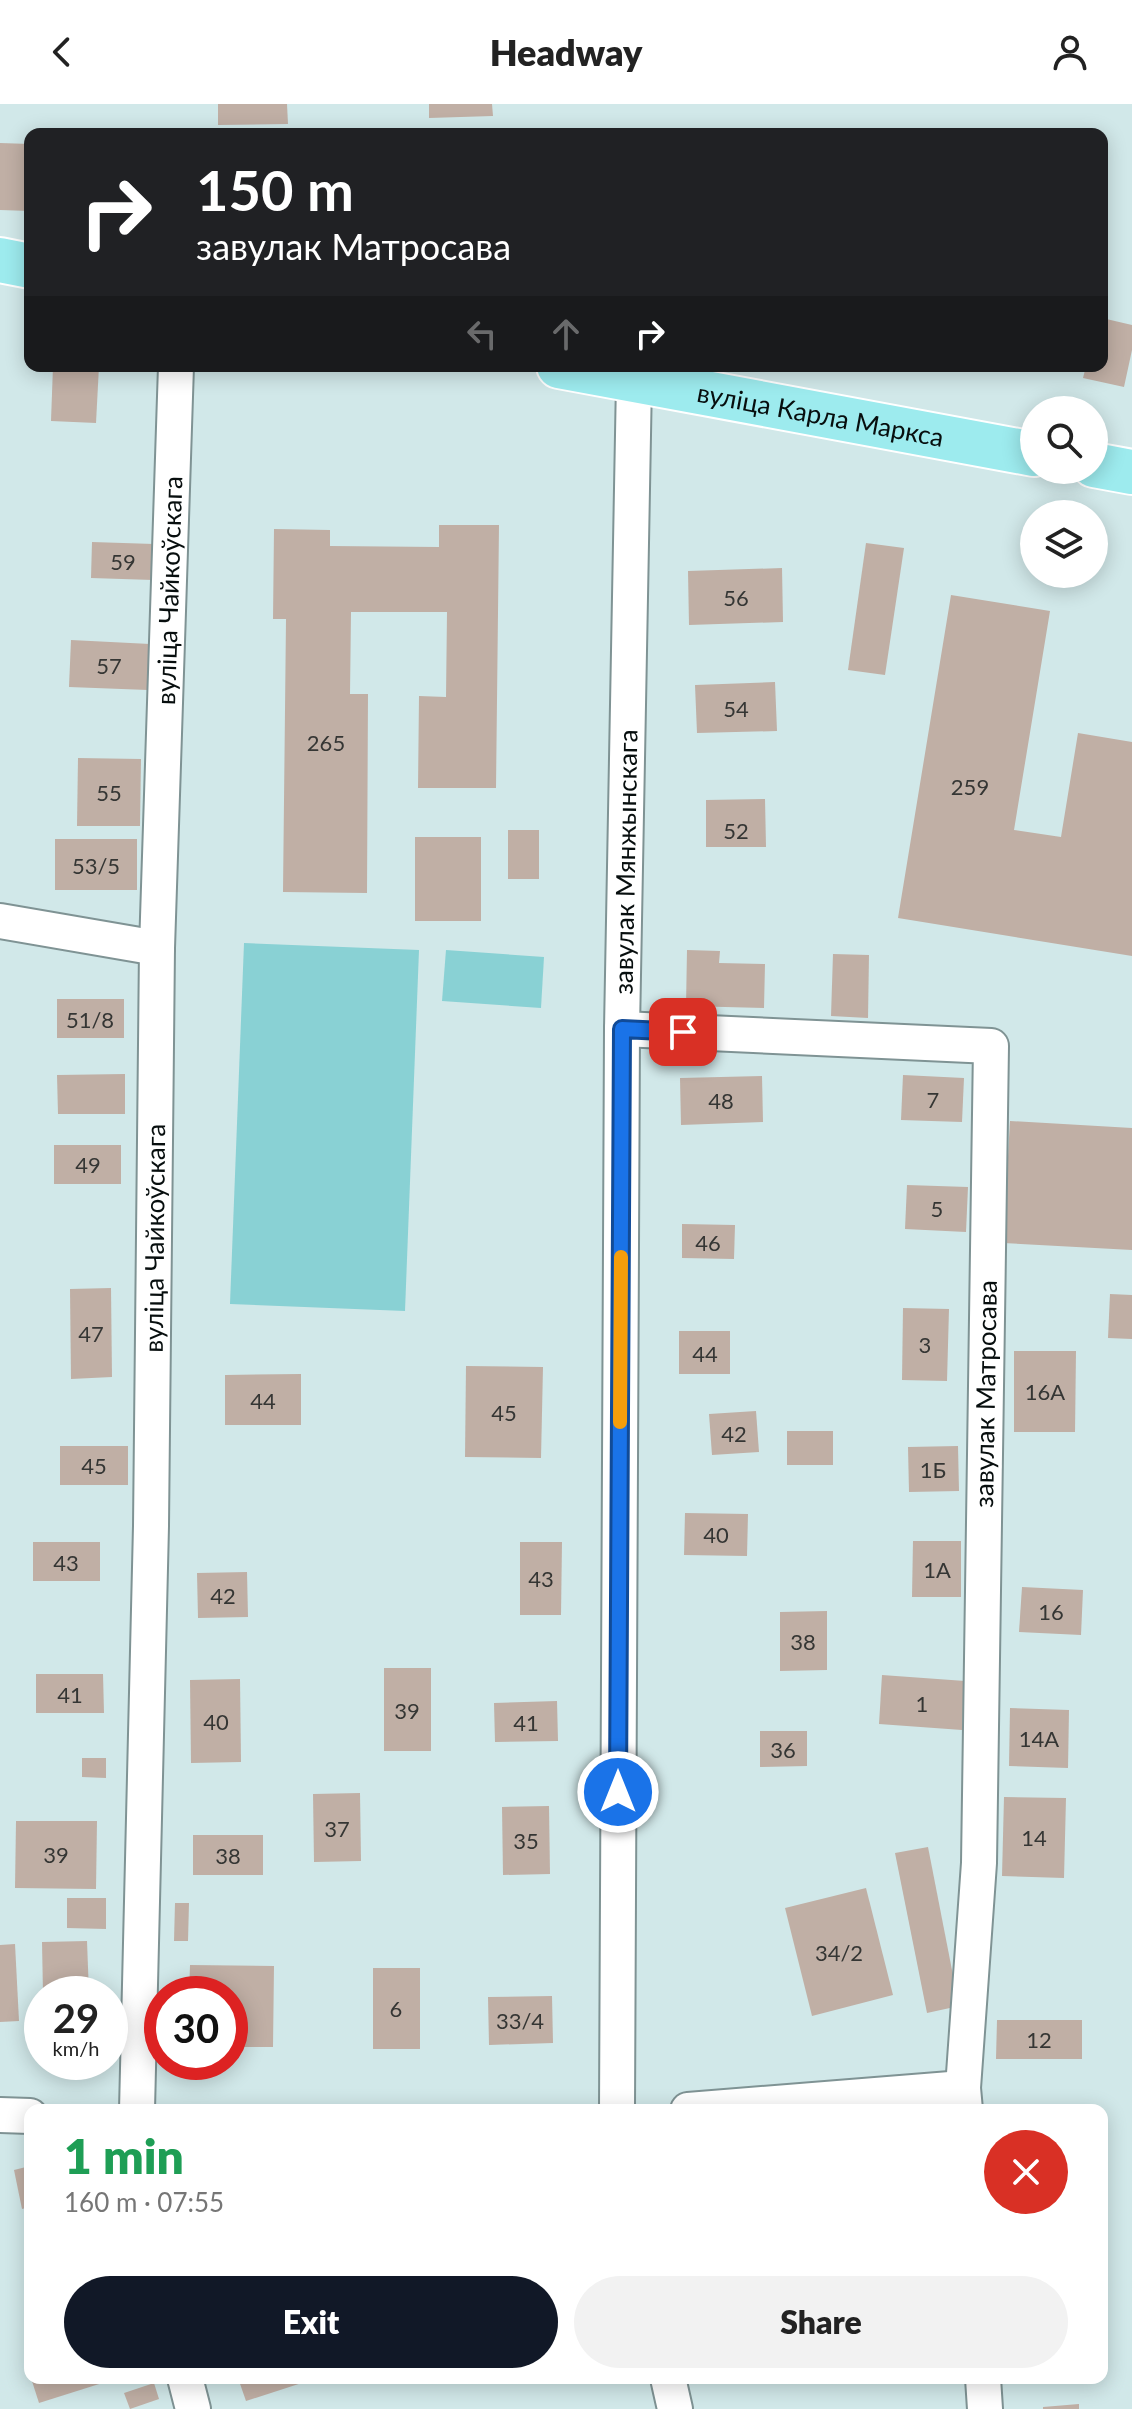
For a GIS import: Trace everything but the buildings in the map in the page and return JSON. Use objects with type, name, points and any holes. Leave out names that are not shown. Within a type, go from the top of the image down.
[{"type":"main road","points":[[0,260],[24,265]]},
{"type":"main road","name":"вуліца Карла Маркса","points":[[589,372],[1020,451]]},
{"type":"main road","points":[[1108,468],[1132,472]]},
{"type":"street","name":"вуліца Чайкоўскага","points":[[137,2104],[151,1526],[157,948],[176,372]]},
{"type":"street","name":"завулак Мянжынскага","points":[[617,2104],[622,1029],[634,381]]},
{"type":"street","points":[[0,921],[157,948]]},
{"type":"street","name":"завулак Матросава","points":[[622,1029],[991,1046],[979,1863],[964,2099]]},
{"type":"street","points":[[839,2104],[964,2099]]},
{"type":"street","points":[[0,2115],[24,2116]]},
{"type":"street","points":[[187,2384],[193,2409]]},
{"type":"street","points":[[669,2384],[675,2409]]},
{"type":"street","points":[[983,2384],[985,2409]]},
{"type":"shaded area","points":[[244,943],[419,950],[405,1311],[230,1304]]},
{"type":"shaded area","points":[[446,950],[544,957],[541,1008],[442,1001]]},
{"type":"slow traffic","points":[[620,1422],[621,1257]]},
{"type":"route","points":[[618,1792],[622,1029],[683,1032]]}]
